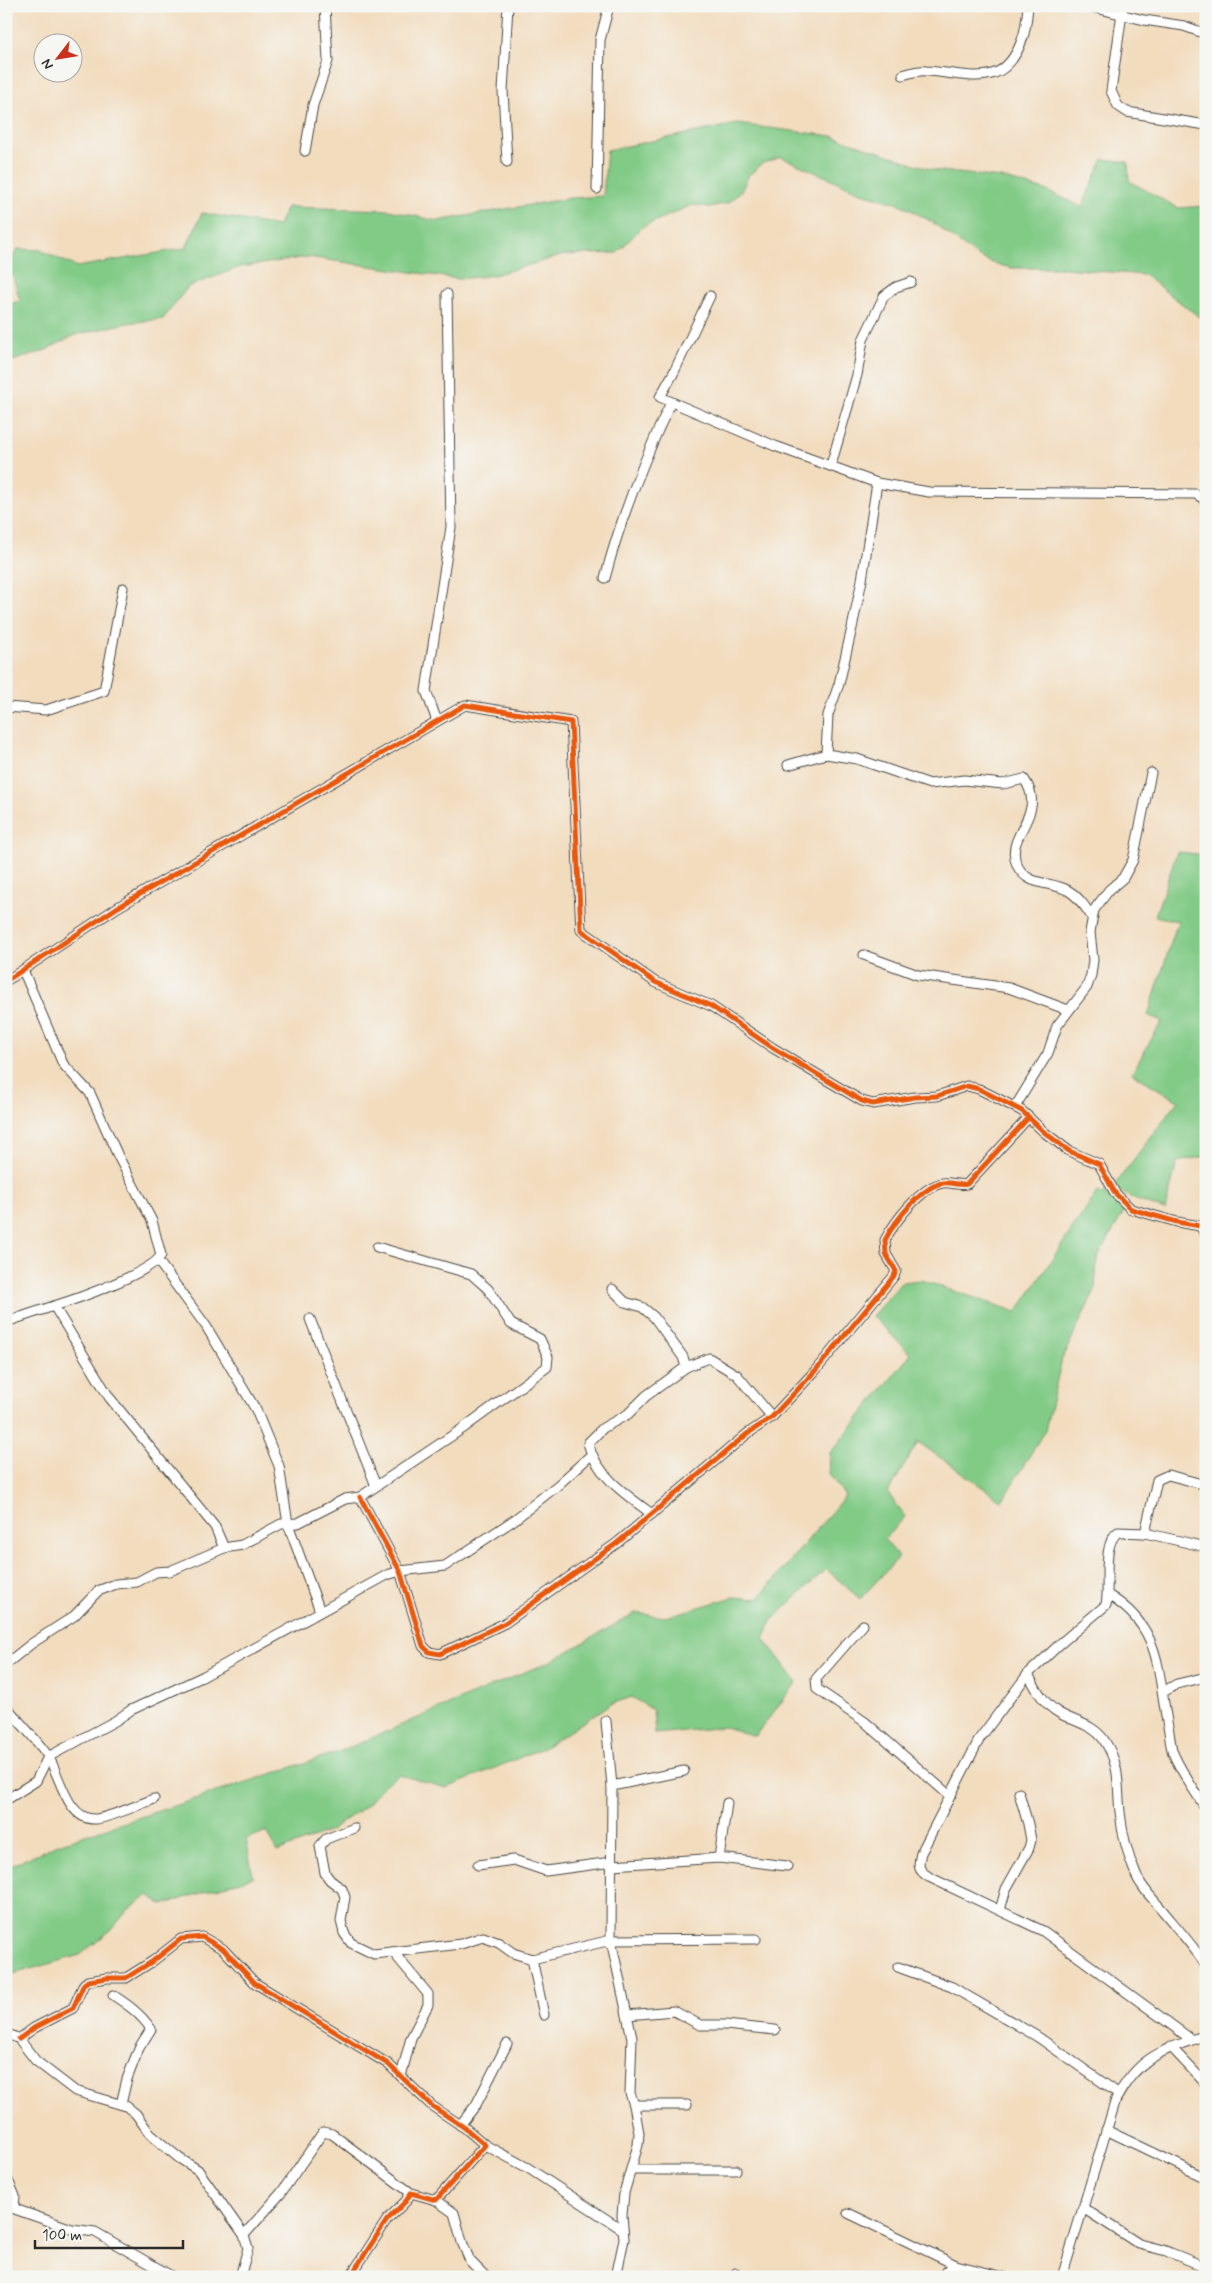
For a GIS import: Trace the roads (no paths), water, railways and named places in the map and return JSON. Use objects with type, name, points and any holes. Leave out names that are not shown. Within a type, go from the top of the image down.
[{"type":"street","points":[[305,151],[313,105],[328,61],[325,6]]},
{"type":"street","points":[[507,162],[503,91],[508,6]]},
{"type":"street","points":[[597,189],[600,40],[609,6]]},
{"type":"street","points":[[903,75],[923,70],[980,78],[997,74],[1012,62],[1023,39],[1028,6]]},
{"type":"street","points":[[1088,6],[1123,10],[1144,20],[1184,26],[1206,34]]},
{"type":"street","points":[[1123,10],[1111,91],[1118,106],[1127,112],[1206,125]]},
{"type":"street","points":[[832,465],[856,376],[863,340],[884,296],[896,287],[911,282]]},
{"type":"street","points":[[437,721],[426,691],[451,527],[447,294]]},
{"type":"street","points":[[710,296],[660,397],[766,442],[877,483],[929,492],[1196,494],[1205,501]]},
{"type":"street","points":[[605,578],[631,497],[671,402]]},
{"type":"street","points":[[1205,423],[1206,446]]},
{"type":"street","points":[[826,754],[828,715],[839,684],[852,628],[862,580],[877,483]]},
{"type":"street","points":[[1205,501],[1206,489]]},
{"type":"street","points":[[6,707],[46,710],[104,691],[123,588]]},
{"type":"street","points":[[6,982],[118,907],[465,705],[571,722],[581,930],[655,982],[711,1006],[773,1048],[862,1101],[873,1104],[915,1096],[937,1096],[967,1086],[979,1089],[1015,1107],[1069,1151],[1099,1164],[1115,1192],[1131,1209],[1142,1214],[1203,1227],[1206,1236]]},
{"type":"street","points":[[788,765],[826,754],[856,760],[930,784],[964,780],[1002,784],[1024,779],[1031,791],[1032,801],[1029,817],[1014,848],[1017,866],[1027,878],[1036,883],[1069,891],[1092,917]]},
{"type":"street","points":[[1015,1107],[1048,1053],[1057,1026],[1086,987],[1091,975],[1093,960],[1090,932],[1094,910],[1110,890],[1123,878],[1133,860],[1151,773]]},
{"type":"street","points":[[864,955],[918,975],[1009,988],[1068,1010]]},
{"type":"street","points":[[6,1322],[77,1298],[137,1273],[158,1260],[160,1255],[152,1221],[118,1156],[90,1094],[63,1064],[23,970]]},
{"type":"street","points":[[360,1497],[400,1571],[423,1646],[429,1652],[440,1654],[506,1624],[617,1543],[748,1434],[772,1417],[815,1371],[894,1276],[896,1271],[886,1254],[885,1240],[920,1196],[935,1185],[943,1183],[967,1184],[1029,1117]]},
{"type":"street","points":[[6,1664],[31,1644],[74,1616],[98,1591],[116,1584],[137,1582],[156,1572],[170,1571],[224,1548],[242,1545],[281,1524],[298,1523],[345,1499],[360,1497],[462,1429],[546,1367],[548,1357],[540,1339],[511,1324],[488,1289],[471,1274],[377,1247]]},
{"type":"street","points":[[158,1260],[206,1326],[256,1410],[279,1466],[288,1524],[320,1611]]},
{"type":"street","points":[[612,1289],[625,1302],[642,1308],[654,1316],[683,1357],[686,1367]]},
{"type":"street","points":[[54,1306],[109,1397],[215,1526],[224,1548]]},
{"type":"street","points":[[310,1319],[376,1486]]},
{"type":"street","points":[[652,1514],[619,1489],[591,1455],[588,1443],[595,1434],[628,1414],[646,1396],[686,1367],[709,1358],[737,1375],[772,1417]]},
{"type":"street","points":[[6,1800],[36,1782],[48,1757],[131,1710],[204,1676],[387,1575],[400,1571],[446,1566],[514,1520],[558,1485],[591,1455]]},
{"type":"street","points":[[1145,1533],[1157,1480],[1168,1475],[1206,1485]]},
{"type":"street","points":[[1192,2040],[1043,1931],[929,1877],[919,1869],[918,1864],[921,1853],[980,1738],[1028,1674],[1068,1636],[1106,1605],[1108,1595],[1108,1561],[1113,1535],[1124,1531],[1145,1533],[1206,1547]]},
{"type":"street","points":[[1108,1595],[1129,1609],[1153,1643],[1173,1753],[1206,1809]]},
{"type":"street","points":[[863,1625],[816,1679],[817,1689],[865,1722],[950,1796]]},
{"type":"street","points":[[1028,1674],[1039,1693],[1053,1708],[1096,1730],[1103,1739],[1111,1753],[1119,1779],[1122,1828],[1136,1875],[1142,1887],[1206,1965]]},
{"type":"street","points":[[1163,1692],[1177,1684],[1206,1677]]},
{"type":"street","points":[[6,1706],[48,1757],[66,1798],[77,1812],[85,1817],[96,1819],[154,1800]]},
{"type":"street","points":[[606,1722],[612,1786],[611,1940],[627,2015],[632,2052],[630,2093],[639,2133],[632,2170],[624,2193],[621,2259],[616,2277]]},
{"type":"street","points":[[612,1786],[684,1771]]},
{"type":"street","points":[[1000,1910],[1006,1889],[1029,1848],[1028,1824],[1019,1793]]},
{"type":"street","points":[[719,1858],[727,1803]]},
{"type":"street","points":[[354,1828],[326,1839],[320,1846],[325,1873],[330,1880],[342,1889],[345,1896],[341,1921],[344,1933],[351,1943],[374,1954],[461,1944],[483,1937],[499,1943],[513,1953],[532,1959],[611,1940],[756,1939]]},
{"type":"street","points":[[478,1865],[514,1860],[546,1871],[612,1864],[719,1858],[787,1866]]},
{"type":"street","points":[[20,2039],[34,2028],[72,2008],[84,1984],[88,1981],[131,1976],[181,1939],[202,1937],[223,1949],[255,1984],[388,2064],[432,2106],[460,2124],[485,2145],[528,2168],[623,2230]]},
{"type":"street","points":[[393,1952],[428,1994],[428,2005],[411,2038],[401,2076]]},
{"type":"street","points":[[532,1959],[544,2015]]},
{"type":"street","points":[[898,1967],[952,1987],[1038,2037],[1119,2094]]},
{"type":"street","points":[[113,1995],[145,2019],[151,2029],[140,2048],[127,2079],[121,2104]]},
{"type":"street","points":[[627,2015],[669,2011],[700,2025],[725,2025],[775,2030]]},
{"type":"street","points":[[6,2033],[20,2039],[36,2061],[75,2091],[126,2106],[136,2114],[150,2134],[179,2158],[198,2170],[244,2235],[248,2248],[240,2277]]},
{"type":"street","points":[[1062,2277],[1106,2130],[1119,2094],[1135,2070],[1151,2057],[1171,2047],[1206,2035]]},
{"type":"street","points":[[460,2124],[476,2105],[506,2044]]},
{"type":"street","points":[[1171,2047],[1206,2084]]},
{"type":"street","points":[[634,2105],[687,2105]]},
{"type":"street","points":[[1106,2130],[1206,2178]]},
{"type":"street","points":[[244,2235],[281,2193],[323,2132],[332,2134],[411,2193],[436,2200],[454,2213],[462,2242],[470,2260],[486,2277]]},
{"type":"street","points":[[436,2200],[485,2145]]},
{"type":"street","points":[[632,2170],[736,2170]]},
{"type":"street","points":[[6,2176],[15,2196],[10,2206],[72,2229],[95,2232],[116,2242],[172,2277]]},
{"type":"street","points":[[350,2277],[387,2220],[406,2201],[411,2193]]},
{"type":"street","points":[[1083,2208],[1139,2244],[1166,2251],[1206,2267]]},
{"type":"street","points":[[848,2213],[956,2265],[1004,2277]]},
{"type":"street","points":[[944,2277],[947,2271],[956,2265]]}]
